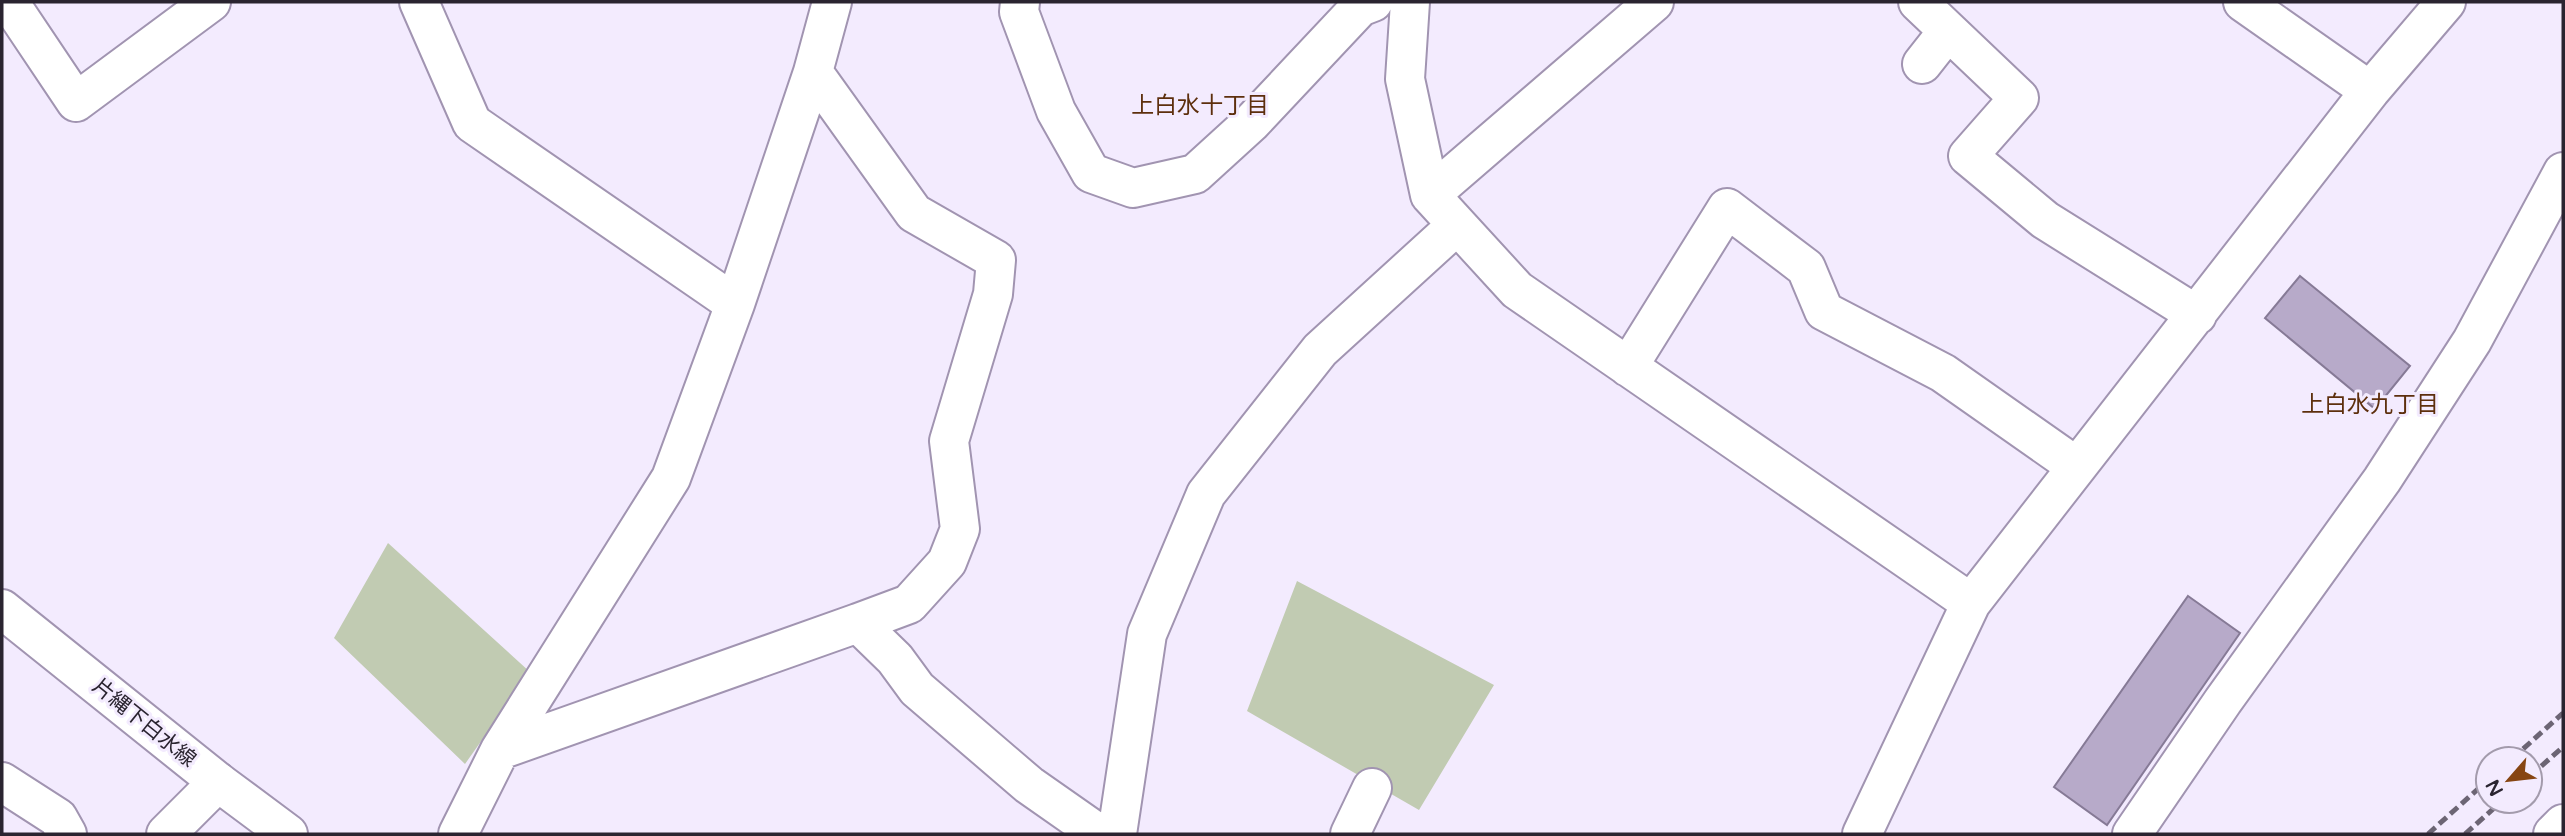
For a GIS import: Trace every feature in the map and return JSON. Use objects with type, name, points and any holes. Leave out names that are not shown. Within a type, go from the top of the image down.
[{"type":"street","points":[[9,2],[76,102],[211,2]]},
{"type":"street","points":[[419,2],[472,123],[735,303]]},
{"type":"street","points":[[458,834],[500,750],[671,478],[735,303],[813,72],[832,2]]},
{"type":"street","points":[[1020,2],[1019,12],[1056,111],[1091,173],[1133,188],[1195,174],[1251,122],[1360,7],[1373,2]]},
{"type":"street","points":[[1410,2],[1405,79],[1430,195],[1456,226],[1517,290],[1971,603]]},
{"type":"street","points":[[1430,195],[1654,2]]},
{"type":"street","points":[[1918,2],[2019,98],[1968,156],[2045,220],[2197,315]]},
{"type":"street","points":[[2243,2],[2371,91]]},
{"type":"street","points":[[1862,834],[1971,603],[2371,91],[2446,2]]},
{"type":"street","points":[[1922,64],[1948,31]]},
{"type":"street","points":[[500,750],[909,604],[947,562],[960,529],[948,442],[993,294],[996,260],[914,213],[813,72]]},
{"type":"street","points":[[2132,834],[2405,445],[2472,341],[2563,172]]},
{"type":"street","points":[[1628,367],[1727,208],[1806,268],[1824,312],[1943,373],[2077,467]]},
{"type":"street","points":[[1117,834],[1147,634],[1206,494],[1320,350],[1456,226]]},
{"type":"street","name":"片縄下白水線","points":[[2,609],[218,782],[288,834]]},
{"type":"street","points":[[858,623],[895,659],[917,689],[1028,785],[1100,834]]},
{"type":"street","points":[[2,782],[58,818],[67,834]]},
{"type":"street","points":[[166,834],[218,782]]},
{"type":"street","points":[[1350,834],[1372,788]]},
{"type":"street","points":[[2553,834],[2563,824]]},
{"type":"green space","points":[[388,543],[530,672],[465,764],[334,638]]},
{"type":"green space","points":[[1297,581],[1494,685],[1419,810],[1247,711]]},
{"type":"building","points":[[2300,276],[2410,366],[2375,409],[2265,318]]},
{"type":"building","points":[[2188,596],[2240,633],[2107,825],[2054,787]]},
{"type":"railway","points":[[2528,745],[2563,713]]},
{"type":"railway","points":[[2544,764],[2563,747]]},
{"type":"railway","points":[[2428,834],[2474,793]]},
{"type":"railway","points":[[2465,834],[2486,815]]},
{"type":"district","name":"上白水十丁目","points":[[1200,106]]},
{"type":"district","name":"上白水九丁目","points":[[2370,405]]}]
